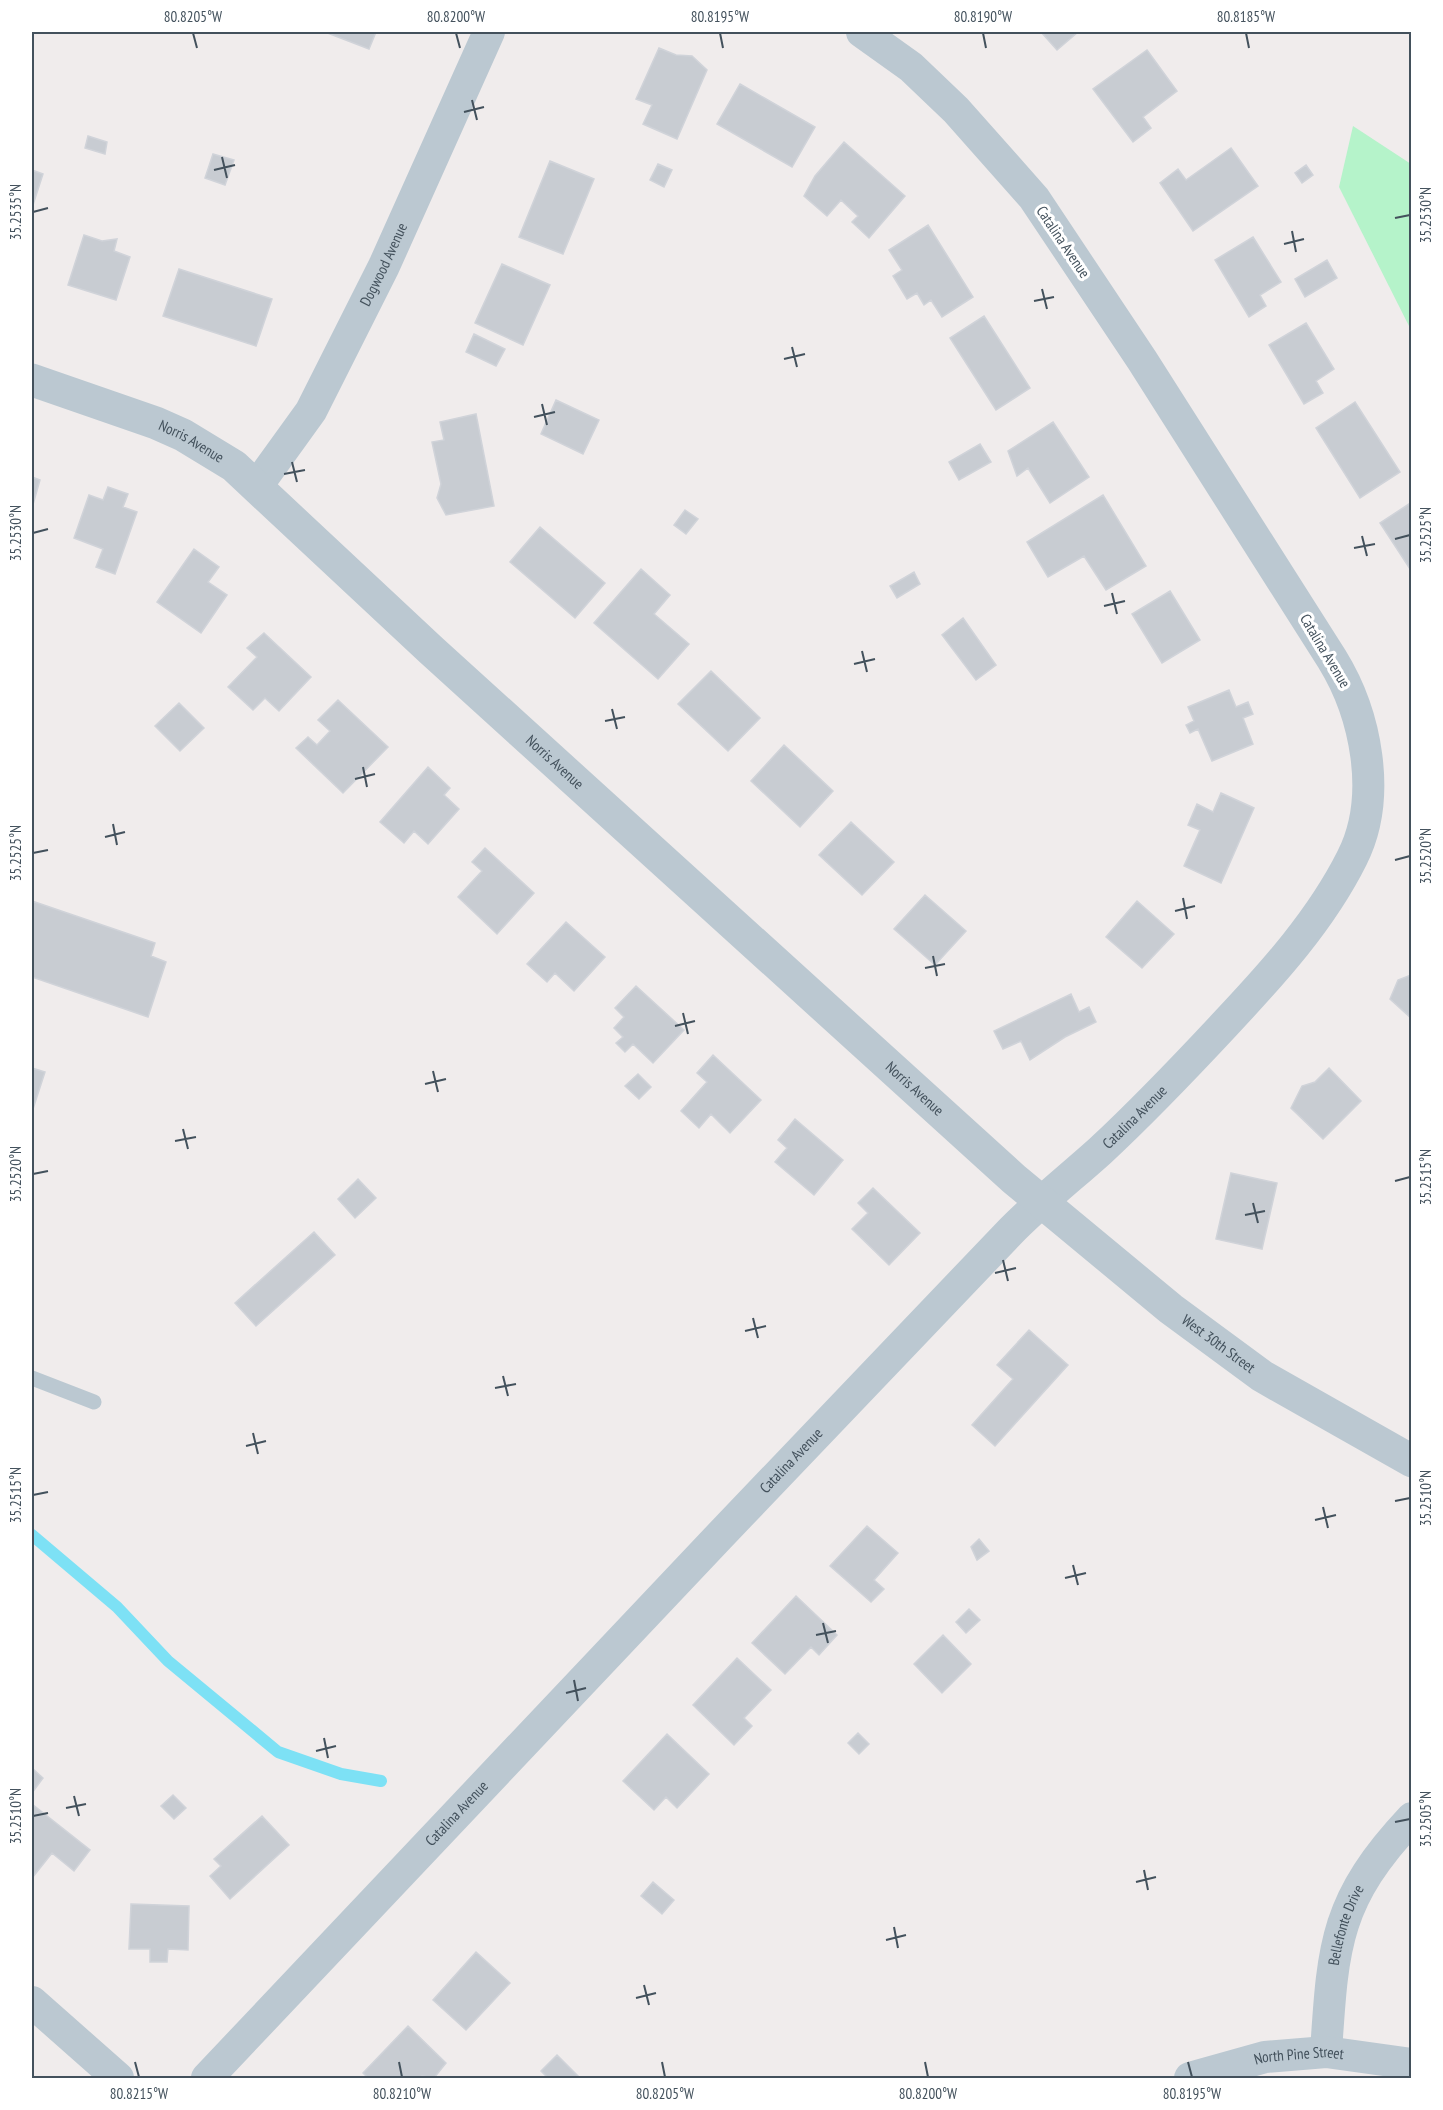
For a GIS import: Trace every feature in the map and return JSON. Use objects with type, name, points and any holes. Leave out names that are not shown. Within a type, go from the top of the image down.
[{"type":"street","name":"Dogwood Avenue","points":[[257,486],[311,411],[384,266],[489,32]]},
{"type":"street","name":"Catalina Avenue","points":[[207,2079],[756,1496],[1018,1223],[1151,1104],[1300,939],[1354,854],[1363,827],[1367,795],[1364,735],[1344,678],[1143,360],[1034,198],[956,110],[911,67],[862,32]]},
{"type":"street","name":"Norris Avenue","points":[[32,380],[156,423],[183,435],[234,466],[484,698],[1005,1171],[1044,1202]]},
{"type":"street","name":"West 30th Street","points":[[1044,1202],[1170,1309],[1262,1376],[1412,1461]]},
{"type":"street","name":"Bellefonte Drive","points":[[1326,2052],[1331,1978],[1338,1932],[1356,1888],[1382,1850],[1412,1818]]},
{"type":"street","points":[[32,2002],[118,2079]]},
{"type":"street","name":"North Pine Street","points":[[1190,2079],[1265,2057],[1326,2052],[1412,2064]]},
{"type":"lane","points":[[32,1378],[94,1402]]},
{"type":"green space","points":[[1353,126],[1411,164],[1411,330],[1339,187]]},
{"type":"building","points":[[325,32],[376,32],[369,49]]},
{"type":"building","points":[[1041,32],[1078,32],[1057,50]]},
{"type":"building","points":[[659,48],[676,55],[692,56],[707,70],[677,139],[643,124],[652,105],[636,99]]},
{"type":"building","points":[[1147,50],[1177,91],[1143,117],[1151,128],[1133,142],[1093,89]]},
{"type":"building","points":[[740,84],[815,127],[792,167],[717,124]]},
{"type":"building","points":[[88,136],[107,142],[105,154],[85,148]]},
{"type":"building","points":[[844,142],[905,196],[869,238],[852,222],[858,216],[841,200],[827,216],[804,196],[815,176]]},
{"type":"building","points":[[1231,148],[1258,186],[1193,231],[1160,183],[1178,169],[1186,180]]},
{"type":"building","points":[[213,154],[234,160],[225,185],[205,178]]},
{"type":"building","points":[[550,161],[594,179],[563,254],[519,237]]},
{"type":"building","points":[[658,164],[672,170],[664,187],[650,180]]},
{"type":"building","points":[[1306,165],[1313,175],[1302,183],[1295,173]]},
{"type":"building","points":[[32,170],[43,174],[32,208]]},
{"type":"building","points":[[928,225],[973,297],[942,317],[931,300],[924,305],[917,293],[907,299],[893,276],[902,270],[889,250]]},
{"type":"building","points":[[84,235],[102,241],[117,239],[114,251],[130,257],[116,300],[68,285]]},
{"type":"building","points":[[1253,237],[1281,282],[1260,295],[1266,306],[1249,317],[1215,260]]},
{"type":"building","points":[[1327,260],[1337,278],[1305,297],[1295,279]]},
{"type":"building","points":[[502,264],[550,285],[523,345],[475,323]]},
{"type":"building","points":[[179,269],[272,299],[256,346],[163,316]]},
{"type":"building","points":[[984,316],[1030,388],[996,410],[950,338]]},
{"type":"building","points":[[1306,323],[1334,369],[1316,381],[1323,393],[1304,404],[1269,345]]},
{"type":"building","points":[[474,334],[505,349],[496,366],[466,352]]},
{"type":"building","points":[[556,400],[599,420],[583,454],[541,434]]},
{"type":"building","points":[[1355,402],[1400,472],[1360,498],[1316,428]]},
{"type":"building","points":[[476,414],[494,506],[446,515],[437,498],[441,484],[432,442],[444,440],[440,422]]},
{"type":"building","points":[[1053,422],[1089,477],[1050,503],[1028,468],[1017,476],[1008,451]]},
{"type":"building","points":[[980,444],[991,462],[959,480],[949,462]]},
{"type":"building","points":[[32,477],[40,480],[32,508]]},
{"type":"building","points":[[108,487],[128,494],[123,507],[137,512],[115,574],[96,567],[103,549],[74,538],[89,495],[103,500]]},
{"type":"building","points":[[1103,495],[1146,566],[1106,590],[1084,556],[1048,577],[1027,542]]},
{"type":"building","points":[[1412,502],[1412,572],[1380,523]]},
{"type":"building","points":[[685,510],[698,519],[686,534],[674,525]]},
{"type":"building","points":[[540,527],[605,583],[575,618],[510,562]]},
{"type":"building","points":[[194,549],[219,567],[208,582],[227,595],[201,633],[157,602]]},
{"type":"building","points":[[641,569],[670,595],[654,614],[689,644],[658,679],[594,623]]},
{"type":"building","points":[[914,572],[920,584],[897,598],[890,586]]},
{"type":"building","points":[[1170,591],[1200,640],[1162,663],[1132,614]]},
{"type":"building","points":[[963,618],[996,665],[976,680],[942,635]]},
{"type":"building","points":[[264,633],[311,677],[279,711],[265,698],[253,710],[228,687],[257,657],[247,648]]},
{"type":"building","points":[[711,671],[760,718],[728,751],[678,704]]},
{"type":"building","points":[[1229,690],[1236,707],[1248,702],[1253,714],[1243,718],[1253,744],[1212,761],[1198,729],[1190,733],[1186,725],[1194,721],[1188,707]]},
{"type":"building","points":[[338,700],[388,747],[343,793],[296,748],[308,737],[317,745],[330,731],[318,720]]},
{"type":"building","points":[[179,703],[204,728],[180,751],[155,726]]},
{"type":"building","points":[[784,745],[833,791],[800,827],[751,781]]},
{"type":"building","points":[[428,767],[450,788],[444,795],[459,809],[428,844],[414,831],[404,843],[380,822]]},
{"type":"building","points":[[1221,793],[1254,808],[1221,883],[1184,866],[1200,830],[1188,825],[1197,804],[1213,812]]},
{"type":"building","points":[[851,822],[894,862],[862,895],[819,855]]},
{"type":"building","points":[[485,848],[534,893],[497,934],[458,897],[482,871],[472,862]]},
{"type":"building","points":[[925,895],[966,931],[935,965],[894,929]]},
{"type":"building","points":[[32,901],[155,943],[151,956],[166,962],[148,1017],[32,977]]},
{"type":"building","points":[[1137,901],[1174,934],[1142,968],[1106,937]]},
{"type":"building","points":[[566,922],[605,957],[574,991],[555,973],[547,982],[527,964]]},
{"type":"building","points":[[1412,975],[1412,1019],[1390,999],[1398,980]]},
{"type":"building","points":[[636,986],[684,1030],[653,1063],[633,1044],[625,1052],[616,1043],[623,1037],[614,1028],[624,1017],[615,1008]]},
{"type":"building","points":[[1071,994],[1079,1012],[1089,1007],[1096,1022],[1065,1037],[1030,1060],[1021,1041],[1003,1049],[994,1031]]},
{"type":"building","points":[[713,1055],[761,1100],[730,1133],[711,1114],[699,1128],[681,1111],[707,1082],[697,1073]]},
{"type":"building","points":[[32,1068],[45,1072],[32,1112]]},
{"type":"building","points":[[1329,1068],[1361,1101],[1323,1139],[1291,1108],[1302,1086],[1315,1082]]},
{"type":"building","points":[[638,1074],[651,1087],[639,1099],[625,1086]]},
{"type":"building","points":[[795,1119],[843,1160],[814,1195],[775,1162],[787,1148],[778,1140]]},
{"type":"building","points":[[1231,1173],[1277,1183],[1262,1249],[1216,1239]]},
{"type":"building","points":[[358,1179],[376,1198],[355,1218],[338,1199]]},
{"type":"building","points":[[873,1188],[920,1233],[889,1265],[852,1229],[868,1213],[858,1203]]},
{"type":"building","points":[[314,1232],[335,1255],[256,1326],[235,1303]]},
{"type":"building","points":[[1029,1330],[1068,1365],[995,1446],[972,1425],[1013,1379],[997,1365]]},
{"type":"building","points":[[867,1526],[898,1553],[874,1580],[884,1589],[871,1602],[830,1566]]},
{"type":"building","points":[[979,1539],[989,1551],[977,1560],[971,1547]]},
{"type":"building","points":[[796,1596],[837,1635],[819,1655],[811,1647],[785,1674],[752,1643]]},
{"type":"building","points":[[969,1609],[980,1620],[966,1633],[956,1622]]},
{"type":"building","points":[[943,1635],[971,1664],[942,1693],[914,1664]]},
{"type":"building","points":[[737,1658],[771,1690],[744,1718],[752,1726],[734,1745],[693,1705]]},
{"type":"building","points":[[858,1733],[869,1744],[859,1754],[848,1743]]},
{"type":"building","points":[[667,1734],[709,1774],[677,1808],[666,1797],[654,1810],[623,1781]]},
{"type":"building","points":[[32,1768],[43,1778],[32,1793]]},
{"type":"building","points":[[173,1795],[186,1808],[174,1819],[161,1806]]},
{"type":"building","points":[[32,1804],[90,1850],[74,1871],[52,1853],[32,1878]]},
{"type":"building","points":[[262,1816],[289,1845],[230,1899],[210,1876],[221,1866],[214,1859]]},
{"type":"building","points":[[653,1882],[674,1900],[662,1914],[641,1896]]},
{"type":"building","points":[[131,1904],[189,1906],[188,1950],[168,1949],[167,1962],[150,1962],[150,1949],[129,1949]]},
{"type":"building","points":[[476,1952],[510,1983],[466,2030],[433,2000]]},
{"type":"building","points":[[408,2026],[446,2063],[434,2078],[422,2076],[420,2078],[368,2078],[363,2073]]},
{"type":"building","points":[[557,2055],[580,2078],[548,2078],[541,2071]]},
{"type":"waterway","points":[[32,1535],[117,1607],[168,1661],[278,1752],[341,1774],[381,1781]]}]
